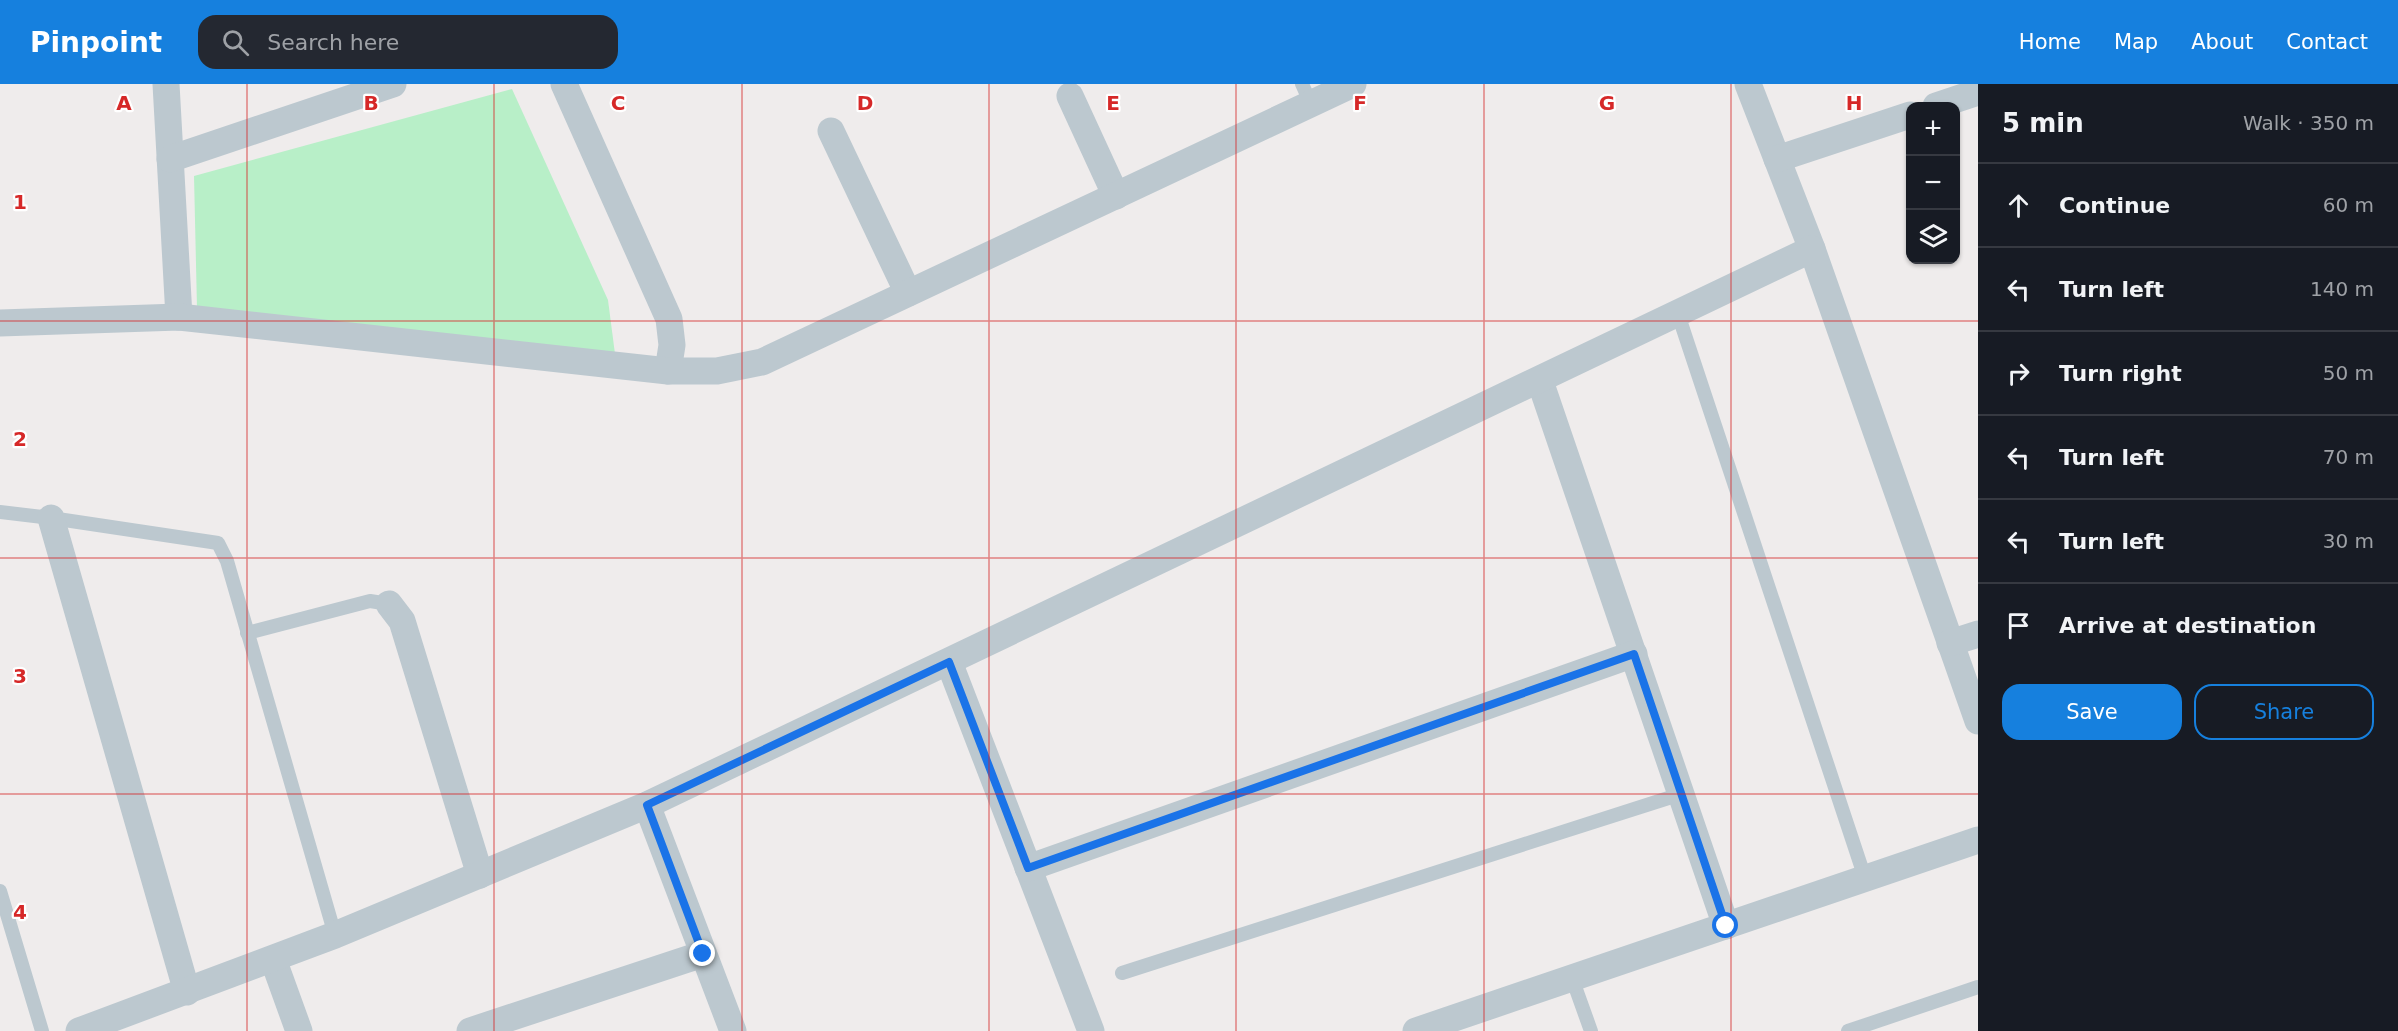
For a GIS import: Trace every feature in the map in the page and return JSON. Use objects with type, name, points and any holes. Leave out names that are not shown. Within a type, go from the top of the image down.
[{"type":"street","points":[[166,84],[179,317]]},
{"type":"street","points":[[170,159],[393,84]]},
{"type":"street","points":[[564,84],[669,319],[672,345],[668,371]]},
{"type":"street","points":[[0,323],[179,317],[668,371],[717,371],[762,362],[1116,196],[1307,94],[1353,84]]},
{"type":"street","points":[[1748,84],[1812,249],[1978,721]]},
{"type":"street","points":[[1948,102],[1978,92]]},
{"type":"street","points":[[1070,96],[1116,196]]},
{"type":"street","points":[[1777,159],[1906,117]]},
{"type":"street","points":[[831,131],[908,293]]},
{"type":"street","points":[[79,1031],[335,935],[647,805],[1540,381],[1812,249]]},
{"type":"street","points":[[1540,381],[1726,926]]},
{"type":"street","points":[[51,518],[187,992]]},
{"type":"street","points":[[389,604],[402,621],[480,875]]},
{"type":"street","points":[[1950,643],[1978,634]]},
{"type":"street","points":[[1028,868],[1634,654]]},
{"type":"street","points":[[949,662],[1091,1031]]},
{"type":"street","points":[[647,805],[733,1031]]},
{"type":"street","points":[[1416,1031],[1978,840]]},
{"type":"street","points":[[470,1031],[703,954]]},
{"type":"street","points":[[273,959],[299,1031]]},
{"type":"lane","points":[[1678,314],[1865,878]]},
{"type":"lane","points":[[0,512],[218,543],[227,561],[335,935]]},
{"type":"lane","points":[[247,633],[370,601],[389,604]]},
{"type":"lane","points":[[1122,973],[1681,794]]},
{"type":"lane","points":[[0,891],[42,1031]]},
{"type":"lane","points":[[1572,978],[1591,1031]]},
{"type":"lane","points":[[1848,1031],[1978,987]]},
{"type":"green space","points":[[512,89],[608,300],[615,354],[197,308],[194,176]]},
{"type":"route","points":[[703,954],[647,805],[949,662],[1028,868],[1634,654],[1726,926]]}]
